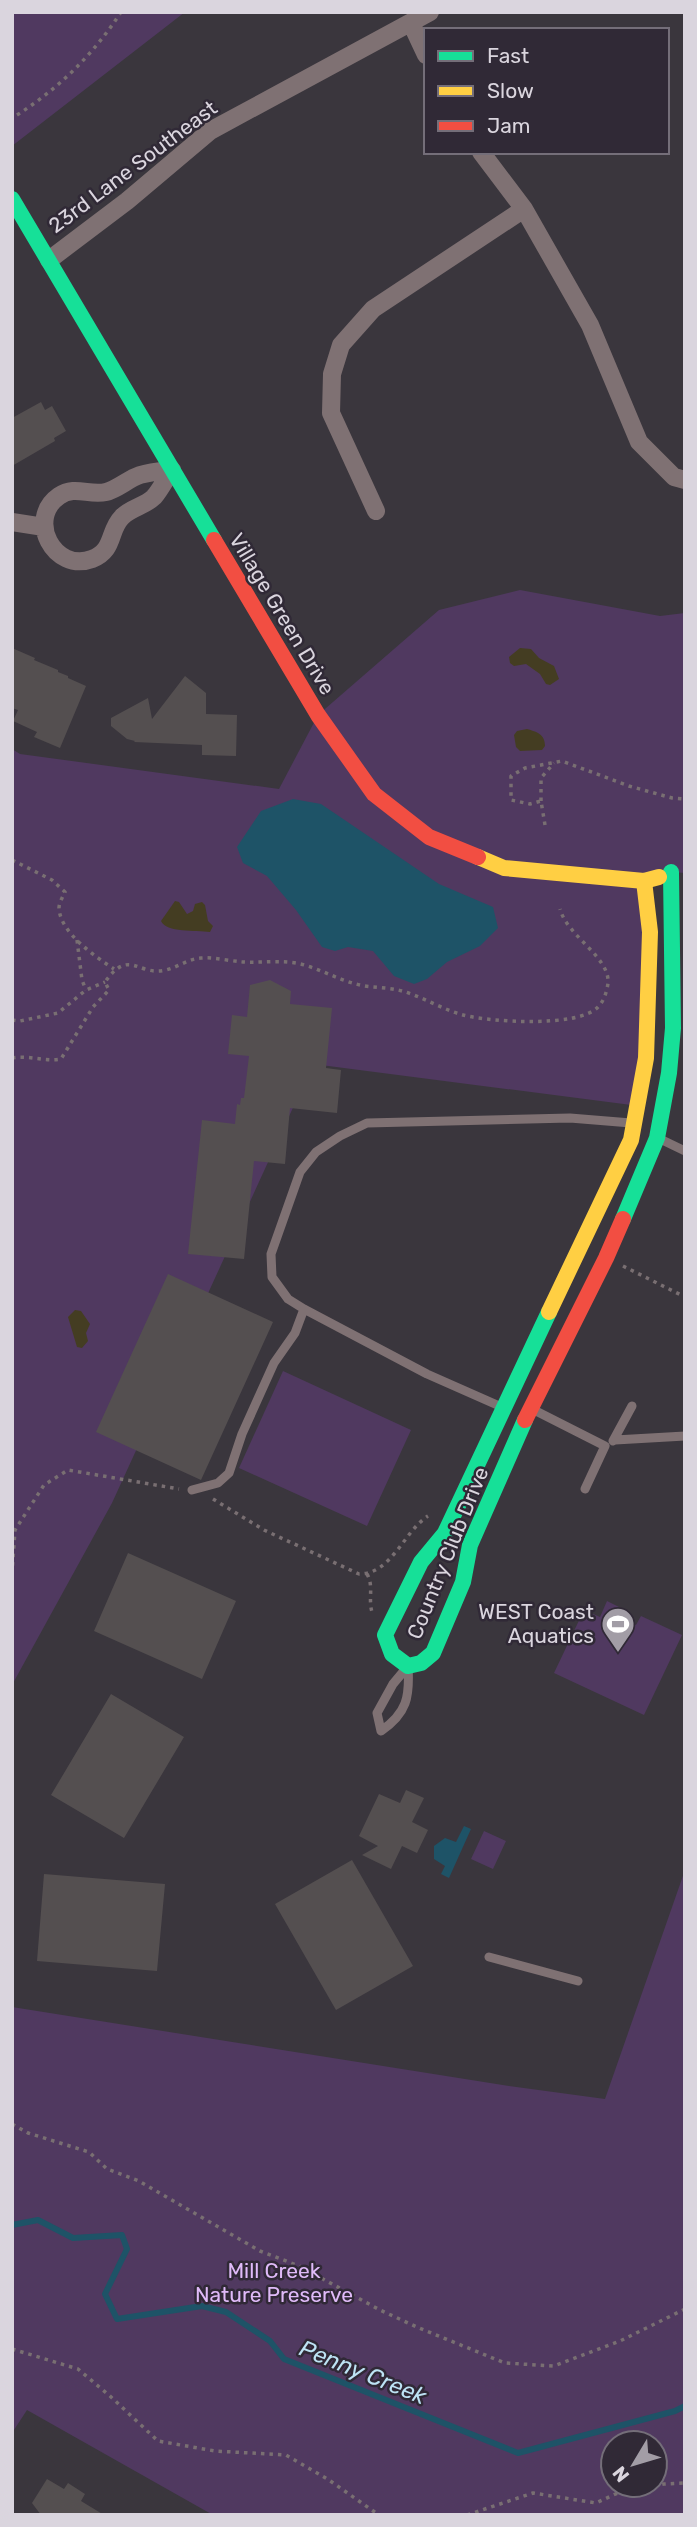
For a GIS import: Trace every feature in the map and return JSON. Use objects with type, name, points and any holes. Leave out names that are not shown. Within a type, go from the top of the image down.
[{"type":"street","name":"23rd Lane Southeast","points":[[48,260],[127,201],[211,131],[430,12]]},
{"type":"street","points":[[411,23],[424,51]]},
{"type":"street","points":[[483,154],[524,209],[590,325],[639,442],[680,478]]},
{"type":"street","name":"Village Green Drive","points":[[12,199],[318,715],[374,794],[429,837],[504,868],[645,881],[678,873]]},
{"type":"street","points":[[376,511],[331,413],[332,374],[341,345],[373,309],[524,209]]},
{"type":"street","points":[[172,470],[153,498],[122,516],[106,549],[94,558],[79,561],[64,558],[47,542],[44,527],[50,505],[68,491],[105,492],[140,475],[172,470]]},
{"type":"street","points":[[12,522],[44,527]]},
{"type":"street","name":"Country Club Drive","points":[[645,881],[650,932],[646,1058],[631,1140],[445,1533],[421,1562],[384,1636],[385,1646],[395,1658],[408,1666],[421,1663],[433,1653],[463,1582],[470,1545],[530,1408],[606,1258],[657,1138],[669,1073],[673,1028],[678,873]]},
{"type":"street","name":"Village Green Drive","points":[[645,881],[678,896]]},
{"type":"lane","points":[[605,1446],[530,1408],[505,1408],[427,1374],[304,1309],[288,1299],[272,1277],[271,1254],[300,1172],[316,1152],[367,1123],[570,1118],[635,1123],[657,1138],[685,1151]]},
{"type":"lane","points":[[192,1490],[218,1483],[229,1473],[242,1434],[269,1375],[295,1333],[304,1309]]},
{"type":"lane","points":[[615,1440],[632,1406]]},
{"type":"lane","points":[[585,1489],[605,1446],[615,1440],[685,1436]]},
{"type":"lane","points":[[408,1666],[410,1692],[397,1720],[380,1731],[377,1713],[393,1684],[408,1666]]},
{"type":"lane","points":[[489,1957],[578,1981]]},
{"type":"path","points":[[17,115],[60,84],[110,29],[121,12]]},
{"type":"path","points":[[541,802],[530,804],[511,800],[511,776],[525,768],[562,761],[629,786],[685,799]]},
{"type":"path","points":[[545,825],[541,778],[555,762]]},
{"type":"path","points":[[12,860],[52,880],[65,892],[59,907],[65,925],[90,954],[114,969]]},
{"type":"path","points":[[12,1020],[20,1021],[58,1013],[86,990],[105,982],[114,969],[130,964],[150,971],[165,971],[201,958],[247,962],[275,960],[300,964],[358,985],[400,990],[463,1015],[499,1021],[582,1016],[598,1008],[606,994],[607,970],[576,936],[560,909]]},
{"type":"path","points":[[77,940],[82,980],[86,990]]},
{"type":"path","points":[[12,1058],[27,1056],[47,1062],[61,1059],[93,1007],[108,990],[105,982]]},
{"type":"path","points":[[606,1258],[685,1297]]},
{"type":"path","points":[[12,1574],[15,1530],[44,1485],[68,1470],[192,1490],[224,1504],[264,1530],[359,1574],[374,1572],[418,1522],[438,1510]]},
{"type":"path","points":[[12,2124],[28,2133],[89,2152],[107,2169],[139,2181],[260,2251],[299,2266],[409,2324],[505,2363],[554,2366],[620,2341],[685,2309]]},
{"type":"path","points":[[12,2349],[78,2369],[158,2441],[215,2451],[286,2455],[330,2480],[379,2515]]},
{"type":"path","points":[[469,2514],[533,2493],[596,2503],[635,2485],[649,2487],[685,2483]]},
{"type":"green space","points":[[12,12],[185,12],[12,146]]},
{"type":"green space","points":[[520,590],[660,616],[685,613],[685,873],[671,872],[645,882],[639,1106],[313,1064],[112,1503],[12,1685],[12,749],[20,754],[279,789],[318,715],[439,610]]},
{"type":"green space","points":[[283,1371],[411,1430],[367,1526],[239,1468]]},
{"type":"green space","name":"WEST Coast Aquatics","points":[[607,1601],[625,1610],[622,1619],[636,1625],[641,1616],[682,1635],[644,1715],[554,1673],[584,1610],[600,1617]]},
{"type":"green space","points":[[484,1831],[506,1841],[493,1869],[471,1859]]},
{"type":"green space","name":"Mill Creek Nature Preserve","points":[[685,1870],[685,2515],[213,2515],[27,2410],[12,2433],[12,2007],[605,2099]]},
{"type":"sand","points":[[520,648],[531,649],[539,658],[554,666],[559,679],[550,685],[546,684],[540,674],[526,664],[514,666],[510,663],[509,657]]},
{"type":"sand","points":[[527,729],[542,736],[545,746],[542,750],[520,751],[516,747],[514,735],[517,731]]},
{"type":"sand","points":[[175,901],[179,902],[187,914],[193,911],[195,904],[202,902],[208,921],[213,926],[210,932],[175,929],[164,925],[161,921]]},
{"type":"sand","points":[[75,1310],[81,1311],[90,1324],[86,1333],[88,1341],[82,1348],[77,1347],[68,1317]]},
{"type":"water","points":[[293,799],[321,804],[439,884],[493,907],[498,928],[480,946],[447,962],[427,979],[414,984],[394,976],[373,951],[348,947],[335,951],[322,947],[296,910],[267,876],[243,863],[237,847],[261,811]]},
{"type":"water","points":[[464,1826],[471,1829],[449,1878],[441,1874],[445,1866],[434,1859],[434,1846],[445,1838],[456,1842]]},
{"type":"building","points":[[41,402],[45,410],[52,406],[66,431],[54,438],[55,441],[12,466],[12,418]]},
{"type":"building","points":[[12,648],[86,686],[60,748],[34,737],[37,732],[13,721],[18,710],[12,708]]},
{"type":"building","points":[[185,676],[206,693],[206,714],[237,715],[236,756],[202,755],[202,745],[134,742],[111,726],[111,718],[148,698],[152,719]]},
{"type":"building","points":[[270,980],[291,991],[290,1004],[332,1008],[326,1068],[341,1070],[337,1113],[290,1108],[285,1164],[254,1161],[244,1259],[188,1254],[202,1120],[235,1124],[237,1104],[240,1105],[241,1098],[244,1098],[249,1056],[228,1054],[232,1015],[247,1017],[250,985]]},
{"type":"building","points":[[168,1274],[273,1322],[201,1480],[96,1432]]},
{"type":"building","points":[[128,1553],[236,1601],[202,1679],[94,1631]]},
{"type":"building","points":[[111,1694],[184,1737],[124,1838],[51,1795]]},
{"type":"building","points":[[406,1790],[424,1798],[412,1822],[428,1830],[417,1853],[402,1846],[391,1869],[362,1855],[378,1846],[359,1836],[379,1794],[400,1803]]},
{"type":"building","points":[[352,1860],[413,1966],[336,2010],[275,1904]]},
{"type":"building","points":[[44,1874],[165,1884],[157,1971],[37,1961]]},
{"type":"building","points":[[47,2479],[64,2489],[68,2483],[85,2494],[81,2501],[104,2515],[41,2515],[32,2503]]},
{"type":"waterway","name":"Penny Creek","points":[[12,2225],[38,2220],[73,2238],[122,2235],[127,2249],[105,2294],[117,2319],[202,2306],[226,2312],[270,2341],[284,2359],[518,2453],[675,2411],[685,2406]]},
{"type":"traffic: fast","points":[[12,199],[214,540]]},
{"type":"traffic: fast","points":[[623,1219],[657,1138],[669,1073],[673,1028],[671,872]]},
{"type":"traffic: fast","points":[[525,1420],[470,1545],[463,1582],[433,1653],[421,1663],[408,1666],[392,1654],[385,1635],[421,1562],[445,1533],[549,1312]]},
{"type":"traffic: slow","points":[[478,857],[504,868],[644,881],[659,877]]},
{"type":"traffic: slow","points":[[549,1312],[631,1140],[646,1058],[650,932],[644,881]]},
{"type":"traffic: jam","points":[[214,540],[318,715],[374,794],[429,837],[478,857]]},
{"type":"traffic: jam","points":[[525,1420],[623,1219]]},
{"type":"place","name":"WEST Coast Aquatics","points":[[618,1654]]}]
